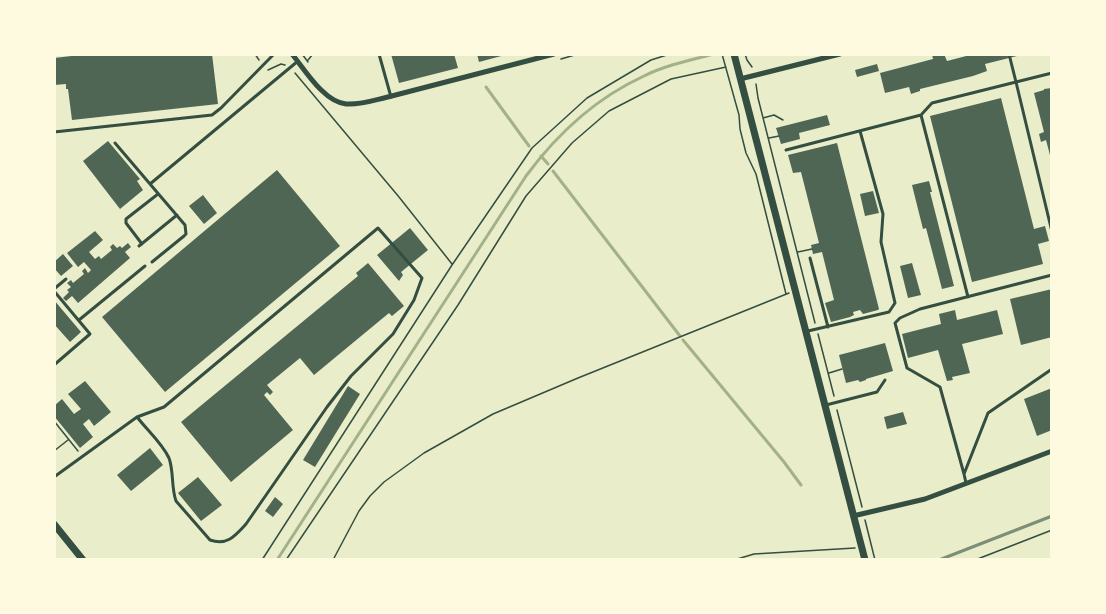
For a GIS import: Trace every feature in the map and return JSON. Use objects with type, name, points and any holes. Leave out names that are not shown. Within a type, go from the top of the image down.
[{"type":"street","points":[[292,54],[327,95],[339,103],[347,104],[391,97],[554,54]]},
{"type":"street","points":[[734,54],[865,560]]},
{"type":"street","points":[[740,79],[840,54]]},
{"type":"street","points":[[853,516],[925,499],[1052,451]]},
{"type":"street","points":[[54,524],[83,560]]},
{"type":"lane","points":[[54,132],[212,115],[274,54]]},
{"type":"lane","points":[[379,54],[391,97]]},
{"type":"lane","points":[[1009,54],[1052,232]]},
{"type":"lane","points":[[150,184],[298,61]]},
{"type":"lane","points":[[786,150],[921,115],[932,103],[1052,73]]},
{"type":"lane","points":[[921,115],[968,297]]},
{"type":"lane","points":[[806,332],[889,312],[895,303],[881,242],[883,214],[860,131]]},
{"type":"lane","points":[[115,142],[185,225],[186,234],[152,262]]},
{"type":"lane","points":[[158,194],[125,221],[140,245],[177,215]]},
{"type":"lane","points":[[54,477],[136,417],[164,407],[378,228],[422,278],[414,300],[393,334],[351,376],[246,524],[230,540],[217,543],[210,540],[176,501],[173,494],[169,459],[136,417]]},
{"type":"lane","points":[[810,258],[828,327]]},
{"type":"lane","points":[[79,320],[145,266]]},
{"type":"lane","points":[[966,483],[940,387],[907,368],[895,323],[900,318],[920,309],[1052,275]]},
{"type":"lane","points":[[54,364],[90,334],[54,290],[66,279]]},
{"type":"lane","points":[[964,474],[988,413],[1052,369]]},
{"type":"lane","points":[[825,405],[877,392],[885,380]]},
{"type":"path","points":[[255,54],[262,63]]},
{"type":"path","points":[[302,54],[307,60]]},
{"type":"path","points":[[303,67],[313,54]]},
{"type":"path","points":[[262,560],[452,265],[532,148],[587,98],[651,60],[670,54]]},
{"type":"path","points":[[722,54],[739,115],[746,153],[756,174],[786,294]]},
{"type":"path","points":[[264,66],[268,70],[273,66],[285,64],[295,73],[399,197],[452,265]]},
{"type":"path","points":[[286,560],[458,305],[526,196],[572,142],[609,111],[671,80],[725,66]]},
{"type":"path","points":[[763,118],[774,115],[783,120]]},
{"type":"path","points":[[768,139],[778,136]]},
{"type":"path","points":[[797,253],[812,249]]},
{"type":"path","points":[[333,560],[359,510],[370,496],[384,482],[424,453],[493,414],[588,373],[796,292]]},
{"type":"path","points":[[828,373],[842,369]]},
{"type":"path","points":[[54,421],[78,451]]},
{"type":"path","points":[[54,429],[58,426]]},
{"type":"path","points":[[54,451],[69,439]]},
{"type":"path","points":[[975,560],[1052,530]]},
{"type":"path","points":[[734,560],[754,554],[862,548]]},
{"type":"building","points":[[89,54],[212,54],[218,104],[72,120],[66,84],[54,85],[54,58]]},
{"type":"building","points":[[391,54],[454,54],[458,68],[399,83]]},
{"type":"building","points":[[477,54],[505,54],[505,55],[479,62]]},
{"type":"building","points":[[932,54],[944,54],[947,61],[974,54],[1021,55],[985,64],[987,71],[973,76],[920,89],[911,94],[909,87],[885,93],[880,73],[933,59]]},
{"type":"building","points":[[877,64],[879,71],[857,77],[855,70]]},
{"type":"building","points":[[1052,88],[1051,159],[1046,140],[1041,142],[1039,134],[1044,132],[1034,93]]},
{"type":"building","points":[[1001,98],[1034,229],[1045,226],[1049,241],[1038,244],[1043,264],[972,282],[930,116]]},
{"type":"building","points":[[827,115],[830,125],[799,133],[800,139],[781,144],[776,128]]},
{"type":"building","points":[[108,141],[140,179],[137,181],[143,190],[120,209],[83,161]]},
{"type":"building","points":[[837,143],[879,309],[863,314],[860,310],[853,312],[854,315],[850,317],[831,322],[825,303],[834,300],[822,252],[813,254],[811,245],[819,243],[801,172],[793,173],[788,155]]},
{"type":"building","points":[[277,170],[340,246],[165,392],[102,317]]},
{"type":"building","points":[[929,181],[954,286],[942,289],[912,185]]},
{"type":"building","points":[[873,191],[879,213],[865,216],[860,194]]},
{"type":"building","points":[[203,195],[217,213],[204,224],[189,206]]},
{"type":"building","points":[[410,228],[428,250],[401,272],[403,275],[399,281],[377,255]]},
{"type":"building","points":[[95,231],[103,240],[89,252],[95,259],[99,256],[101,259],[112,250],[110,247],[113,244],[117,248],[120,246],[122,248],[128,243],[131,247],[125,252],[130,258],[78,303],[72,296],[66,301],[63,298],[71,287],[67,283],[71,280],[73,283],[84,274],[82,271],[85,268],[88,273],[91,270],[84,262],[78,267],[67,253]]},
{"type":"building","points":[[63,254],[73,266],[61,276],[54,268],[54,262]]},
{"type":"building","points":[[368,263],[404,306],[392,316],[389,313],[314,375],[300,358],[267,385],[273,392],[270,395],[267,392],[264,395],[293,430],[231,482],[181,422],[358,276],[356,273]]},
{"type":"building","points":[[912,263],[921,295],[908,298],[900,266]]},
{"type":"building","points":[[1052,289],[1052,337],[1021,345],[1010,299]]},
{"type":"building","points":[[54,300],[81,332],[70,342],[54,324]]},
{"type":"building","points":[[955,310],[957,320],[997,310],[1003,334],[962,344],[970,373],[952,377],[953,380],[947,381],[938,350],[908,358],[902,334],[941,324],[939,314]]},
{"type":"building","points":[[885,343],[893,371],[860,382],[858,380],[846,383],[839,355]]},
{"type":"building","points":[[85,381],[111,412],[94,426],[89,419],[83,424],[93,437],[80,448],[54,416],[54,406],[62,399],[74,414],[81,409],[68,394]]},
{"type":"building","points":[[348,386],[360,394],[315,467],[303,460]]},
{"type":"building","points":[[1052,388],[1052,430],[1037,436],[1024,399]]},
{"type":"building","points":[[903,412],[907,424],[887,429],[884,417]]},
{"type":"building","points":[[150,448],[163,465],[131,491],[117,475]]},
{"type":"building","points":[[198,477],[222,505],[201,521],[178,493]]},
{"type":"building","points":[[275,497],[283,504],[273,517],[265,511]]},
{"type":"waterway","points":[[277,560],[526,176],[538,161],[579,118],[626,85],[661,69],[714,54]]},
{"type":"waterway","points":[[486,87],[529,146]]},
{"type":"waterway","points":[[541,156],[548,164]]},
{"type":"waterway","points":[[553,171],[680,336]]},
{"type":"waterway","points":[[683,340],[801,485]]},
{"type":"railway","points":[[939,560],[1052,516]]}]
